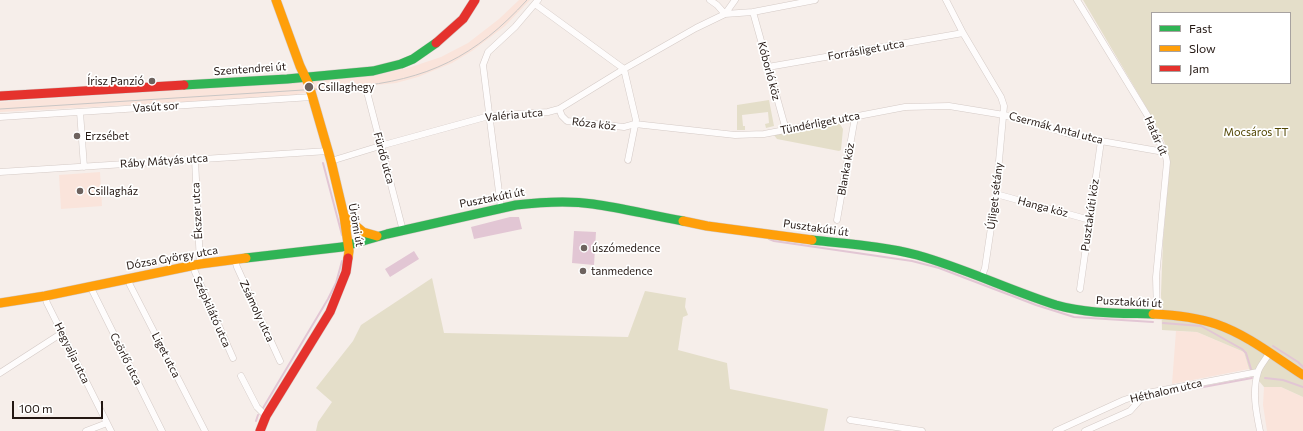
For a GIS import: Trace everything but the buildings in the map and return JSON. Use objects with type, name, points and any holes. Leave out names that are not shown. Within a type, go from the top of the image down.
[{"type":"street","name":"Ürömi út","points":[[260,431],[266,416],[330,312],[346,272],[350,251],[344,216],[331,161],[309,85],[304,77],[276,0]]},
{"type":"street","name":"Szentendrei út","points":[[0,96],[201,85],[373,71],[401,64],[413,59],[452,30],[463,19],[475,0]]},
{"type":"street","points":[[710,0],[718,5],[726,14]]},
{"type":"street","points":[[726,14],[735,0]]},
{"type":"street","points":[[726,14],[753,12],[815,0]]},
{"type":"street","name":"Csermák Antal utca","points":[[946,0],[963,33],[1001,97],[1004,106],[1004,115],[1066,133],[1164,152]]},
{"type":"street","name":"Határ út","points":[[1077,0],[1149,118],[1167,162],[1156,277],[1157,315]]},
{"type":"street","points":[[501,208],[483,65],[488,52],[515,27],[537,2],[586,42],[624,69],[636,124],[628,160]]},
{"type":"street","name":"Kóborló köz","points":[[753,12],[786,130]]},
{"type":"street","name":"Valéria utca","points":[[331,161],[490,116],[548,112],[559,109],[624,69],[696,28],[726,14]]},
{"type":"street","name":"Forrásliget utca","points":[[768,67],[963,33]]},
{"type":"street","name":"Fürdő utca","points":[[366,88],[402,227]]},
{"type":"street","name":"Vasút sor","points":[[0,116],[312,97]]},
{"type":"street","name":"Tündérliget utca","points":[[636,124],[735,135],[755,135],[905,107],[949,106],[1004,115]]},
{"type":"street","name":"Róza köz","points":[[559,109],[562,116],[567,121],[624,127],[636,124]]},
{"type":"street","points":[[80,112],[84,167]]},
{"type":"street","name":"Újliget sétány","points":[[982,276],[985,268],[996,194],[1004,115]]},
{"type":"street","name":"Blanka köz","points":[[837,220],[855,117]]},
{"type":"street","name":"Pusztakúti köz","points":[[1080,288],[1101,141]]},
{"type":"street","name":"Ráby Mátyás utca","points":[[0,172],[328,151]]},
{"type":"street","name":"Ékszer utca","points":[[195,159],[196,265]]},
{"type":"street","name":"Hanga köz","points":[[996,194],[1090,220]]},
{"type":"street","name":"Pusztakúti út","points":[[349,244],[377,236],[501,208],[534,203],[565,202],[593,204],[706,226],[876,248],[915,255],[982,276],[1057,305],[1095,312],[1157,315],[1196,319],[1216,324],[1248,340],[1303,375]]},
{"type":"street","points":[[344,216],[363,232],[377,236]]},
{"type":"street","name":"Dózsa György utca","points":[[0,303],[45,296],[196,265],[333,248],[349,244]]},
{"type":"street","name":"Zsámoly utca","points":[[235,260],[280,361]]},
{"type":"street","name":"Szépkilátó utca","points":[[196,265],[233,358]]},
{"type":"street","name":"Liget utca","points":[[128,278],[205,431]]},
{"type":"street","name":"Csörlő utca","points":[[90,286],[162,431]]},
{"type":"street","name":"Hegyalja utca","points":[[45,296],[47,303],[111,431]]},
{"type":"street","points":[[0,373],[62,333]]},
{"type":"street","points":[[1260,431],[1255,400],[1255,389],[1258,372],[1269,354]]},
{"type":"street","name":"Héthalom utca","points":[[1056,431],[1124,400],[1142,394],[1258,372]]},
{"type":"street","points":[[241,376],[257,407],[266,416]]},
{"type":"street","points":[[1085,431],[1130,411],[1139,401],[1142,394]]},
{"type":"street","points":[[850,420],[922,431]]},
{"type":"street","points":[[86,431],[107,423]]},
{"type":"shaded area","points":[[519,0],[530,0],[505,26],[472,51],[452,63],[418,77],[396,83],[311,92],[297,94],[297,96],[179,104],[178,100],[174,102],[130,105],[0,112],[0,102],[294,83],[378,75],[411,67],[441,57],[468,43],[499,19]]},
{"type":"shaded area","name":"Csillagház","points":[[100,172],[102,206],[61,209],[59,175]]},
{"type":"shaded area","points":[[510,217],[519,217],[522,229],[474,239],[471,227]]},
{"type":"shaded area","name":"úszómedence","points":[[574,231],[596,232],[594,265],[572,263]]},
{"type":"shaded area","points":[[414,251],[419,259],[390,277],[385,269]]},
{"type":"shaded area","points":[[1176,331],[1197,332],[1244,352],[1249,369],[1172,384]]},
{"type":"shaded area","points":[[1264,387],[1281,387],[1303,397],[1303,431],[1267,431],[1263,405]]},
{"type":"green space","name":"Mocsáros TT","points":[[1083,0],[1303,0],[1303,397],[1281,387],[1264,387],[1249,369],[1244,352],[1197,332],[1162,330],[1161,294],[1163,241],[1170,162],[1164,141],[1152,117]]},
{"type":"green space","points":[[769,100],[774,126],[766,128],[765,124],[769,123],[768,112],[742,115],[745,130],[737,130],[737,105]]},
{"type":"green space","points":[[840,124],[843,129],[841,150],[839,151],[777,139],[774,135]]},
{"type":"green space","points":[[432,278],[444,333],[628,337],[645,291],[686,298],[685,307],[688,315],[683,317],[678,350],[727,363],[730,389],[828,409],[824,431],[316,431],[318,422],[332,402],[316,388],[353,341],[361,325]]},
{"type":"waterway","points":[[323,163],[342,235]]},
{"type":"waterway","points":[[769,239],[774,241],[912,261],[939,268],[1036,305],[1074,317],[1153,322]]},
{"type":"waterway","points":[[263,408],[328,299],[336,283],[342,261]]},
{"type":"waterway","points":[[1163,323],[1201,326],[1242,349],[1246,353],[1251,369]]},
{"type":"waterway","points":[[1273,346],[1298,362],[1303,367]]},
{"type":"waterway","points":[[1144,398],[1252,378]]},
{"type":"waterway","points":[[1265,378],[1283,380],[1303,387]]},
{"type":"waterway","points":[[256,421],[258,415]]},
{"type":"tram line","points":[[0,109],[379,84],[427,71],[469,51],[508,20],[527,0]]},
{"type":"traffic: fast","points":[[184,85],[287,79],[373,71],[401,64],[413,59],[436,43]]},
{"type":"traffic: fast","points":[[246,258],[342,247],[387,234],[516,205],[535,203],[583,203],[683,221]]},
{"type":"traffic: fast","points":[[812,240],[878,247],[917,255],[952,266],[1038,299],[1068,308],[1104,312],[1153,314]]},
{"type":"traffic: slow","points":[[276,0],[300,66],[309,85],[331,161],[344,216],[349,251],[348,258]]},
{"type":"traffic: slow","points":[[344,216],[363,232],[377,236]]},
{"type":"traffic: slow","points":[[683,221],[707,226],[812,240]]},
{"type":"traffic: slow","points":[[0,303],[45,296],[200,264],[246,258]]},
{"type":"traffic: slow","points":[[1153,314],[1193,318],[1216,324],[1239,334],[1303,375]]},
{"type":"traffic: jam","points":[[436,43],[463,19],[475,0]]},
{"type":"traffic: jam","points":[[0,96],[184,85]]},
{"type":"traffic: jam","points":[[260,431],[266,416],[330,312],[346,272],[348,258]]},
{"type":"place","name":"Írisz Panzió","points":[[152,81]]},
{"type":"place","name":"Csillaghegy","points":[[309,87]]},
{"type":"place","name":"Erzsébet","points":[[77,136]]},
{"type":"place","name":"Csillagház","points":[[80,191]]},
{"type":"place","name":"úszómedence","points":[[584,248]]},
{"type":"place","name":"tanmedence","points":[[583,271]]}]
